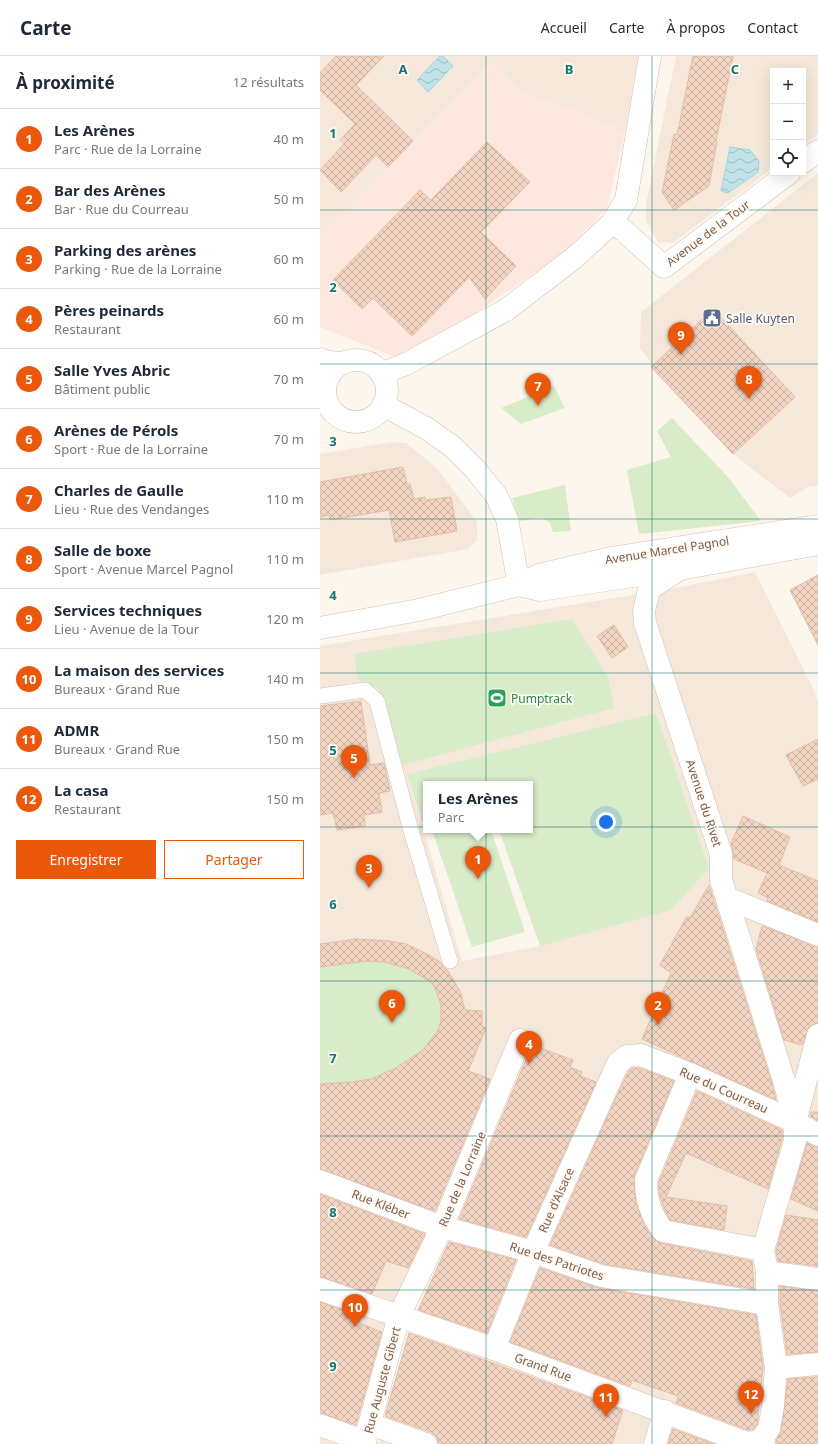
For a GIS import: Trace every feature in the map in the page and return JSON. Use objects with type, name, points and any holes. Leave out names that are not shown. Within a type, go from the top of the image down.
[{"type":"street","points":[[381,374],[406,364],[506,310],[574,258],[612,223],[626,200],[650,56]]},
{"type":"street","points":[[806,160],[818,151]]},
{"type":"street","name":"Avenue de la Tour","points":[[612,223],[623,230],[664,267],[784,176]]},
{"type":"street","points":[[320,359],[328,362],[364,362],[373,366],[381,374],[386,389],[384,405],[378,413],[361,422],[327,418],[326,400],[322,387],[330,375],[344,363]]},
{"type":"street","points":[[384,405],[426,428],[452,447],[474,468],[496,496],[507,519],[519,585]]},
{"type":"street","name":"Avenue Marcel Pagnol","points":[[320,628],[419,610],[519,585],[539,574],[611,558],[818,526]]},
{"type":"street","name":"Avenue Marcel Pagnol","points":[[519,585],[540,590],[680,569],[818,544]]},
{"type":"street","name":"Avenue du Rivet","points":[[680,569],[649,589],[644,612],[645,623],[721,854],[721,880],[785,1084],[795,1122]]},
{"type":"street","points":[[727,898],[818,935]]},
{"type":"street","points":[[762,1442],[769,1429],[773,1406],[776,1368],[767,1304],[767,1272],[763,1250],[795,1141],[795,1122],[817,1039]]},
{"type":"street","name":"Rue de la Lorraine","points":[[399,1316],[442,1227],[520,1040]]},
{"type":"street","name":"Rue du Courreau","points":[[627,1056],[641,1055],[690,1074],[795,1122],[818,1135]]},
{"type":"street","name":"Rue d'Alsace","points":[[494,1349],[533,1252],[618,1063],[627,1056]]},
{"type":"street","points":[[690,1074],[646,1180],[646,1190],[652,1214],[663,1231],[763,1250]]},
{"type":"street","name":"Rue Kléber","points":[[320,1181],[442,1227]]},
{"type":"street","name":"Rue des Patriotes","points":[[442,1227],[533,1252],[601,1276],[767,1304]]},
{"type":"street","points":[[767,1272],[818,1279]]},
{"type":"street","name":"Grand Rue","points":[[320,1289],[494,1349],[665,1411],[747,1443],[762,1442]]},
{"type":"street","name":"Rue Auguste Gibert","points":[[366,1437],[399,1316]]},
{"type":"street","points":[[776,1368],[818,1364]]},
{"type":"street","points":[[655,1444],[665,1411]]},
{"type":"street","points":[[320,1425],[355,1438],[366,1437],[426,1444]]},
{"type":"lane","points":[[320,696],[365,690],[377,701],[410,828],[450,961]]},
{"type":"shaded area","points":[[320,56],[638,56],[625,133],[572,109],[525,93],[490,63],[320,238]]},
{"type":"shaded area","points":[[676,56],[818,56],[818,134],[806,143],[806,68],[770,68],[770,170],[673,243],[658,242],[646,221],[646,204]]},
{"type":"shaded area","points":[[490,63],[525,93],[572,109],[625,133],[607,208],[561,255],[405,361],[320,327],[320,238]]},
{"type":"shaded area","points":[[818,173],[818,486],[808,487],[790,498],[733,454],[667,384],[640,348],[641,312]]},
{"type":"shaded area","points":[[392,442],[406,443],[437,468],[477,522],[477,540],[468,549],[320,575],[320,454]]},
{"type":"shaded area","points":[[755,572],[818,699],[818,1444],[379,1444],[532,1044],[510,1037],[382,1332],[346,1444],[320,1444],[320,646],[676,588]],"holes":[[[656,713],[540,946],[462,961],[424,833],[423,833],[423,828],[407,774]]]},
{"type":"green space","points":[[554,386],[565,408],[521,424],[501,408]]},
{"type":"green space","points":[[672,418],[727,476],[761,521],[639,534],[627,470],[671,457],[657,431]]},
{"type":"green space","points":[[565,485],[571,531],[553,532],[550,523],[542,518],[519,521],[512,498]]},
{"type":"green space","name":"Pumptrack","points":[[572,619],[608,677],[614,708],[403,765],[379,689],[357,679],[354,654]]},
{"type":"green space","points":[[656,713],[709,868],[671,910],[540,946],[500,833],[533,833],[533,781],[423,781],[422,822],[407,774]]},
{"type":"green space","points":[[433,833],[492,833],[525,932],[472,947]]},
{"type":"green space","points":[[356,939],[394,942],[411,946],[425,953],[438,962],[449,974],[458,989],[464,1009],[482,1011],[482,1026],[453,1049],[320,1106],[320,944]]},
{"type":"water","points":[[440,56],[443,56],[453,66],[428,92],[417,80]]},
{"type":"water","points":[[730,147],[750,150],[759,161],[758,172],[728,193],[721,191]]},
{"type":"building","points":[[336,56],[384,56],[356,85],[413,141],[388,167],[376,155],[341,192],[320,170],[344,144],[340,140],[355,124],[320,90],[320,73]]},
{"type":"building","points":[[693,56],[733,56],[716,141],[709,186],[674,210],[662,192],[674,134],[677,135]]},
{"type":"building","points":[[487,142],[530,182],[481,232],[516,266],[485,299],[469,277],[412,336],[373,298],[362,309],[333,280],[420,190],[431,200]]},
{"type":"building","points":[[713,309],[795,397],[733,454],[651,367]]},
{"type":"building","points":[[403,467],[407,484],[410,484],[414,499],[425,497],[425,500],[451,497],[457,531],[395,542],[389,510],[330,520],[329,515],[320,517],[320,482]]},
{"type":"building","points":[[818,575],[818,645],[790,590]]},
{"type":"building","points":[[614,625],[628,647],[612,658],[597,636]]},
{"type":"building","points":[[361,701],[370,765],[384,763],[390,791],[379,793],[382,812],[364,815],[365,826],[337,830],[333,813],[320,815],[320,706]]},
{"type":"building","points":[[818,739],[818,779],[803,786],[786,755]]},
{"type":"building","points":[[743,816],[790,837],[779,865],[818,881],[818,922],[767,901],[768,898],[758,893],[767,873],[734,859],[731,843]]},
{"type":"building","points":[[709,885],[776,1100],[642,1039],[671,973],[660,965],[687,916],[690,918]]},
{"type":"building","points":[[762,926],[818,947],[818,1023],[809,1026],[802,1045],[784,1040],[756,949]]},
{"type":"building","points":[[356,939],[390,941],[406,944],[439,961],[448,971],[460,991],[465,1010],[482,1011],[482,1026],[486,1028],[468,1071],[490,1079],[435,1211],[320,1169],[320,1084],[371,1079],[396,1068],[423,1050],[437,1032],[441,1021],[441,1005],[435,988],[431,982],[409,969],[385,962],[367,961],[320,967],[320,944]]},
{"type":"building","points":[[532,1045],[573,1060],[570,1067],[582,1072],[580,1076],[596,1082],[526,1237],[459,1219]]},
{"type":"building","points":[[632,1068],[639,1068],[674,1081],[634,1176],[636,1203],[644,1225],[653,1238],[660,1243],[752,1261],[754,1289],[604,1264],[550,1245],[619,1091]]},
{"type":"building","points":[[697,1091],[782,1130],[782,1139],[768,1189],[686,1153],[666,1197],[727,1206],[724,1230],[670,1220],[659,1193],[659,1182]]},
{"type":"building","points":[[811,1112],[818,1112],[818,1121],[810,1116]]},
{"type":"building","points":[[807,1143],[818,1147],[818,1211],[791,1199]]},
{"type":"building","points":[[320,1194],[425,1234],[408,1268],[386,1261],[372,1294],[320,1277]]},
{"type":"building","points":[[786,1215],[818,1220],[818,1266],[778,1261],[776,1251]]},
{"type":"building","points":[[449,1242],[516,1260],[487,1333],[418,1310]]},
{"type":"building","points":[[540,1268],[599,1288],[756,1315],[763,1368],[757,1424],[753,1429],[748,1430],[676,1403],[678,1396],[632,1380],[630,1386],[510,1342]]},
{"type":"building","points":[[780,1286],[818,1291],[818,1352],[787,1354],[780,1303]]},
{"type":"building","points":[[320,1302],[362,1317],[359,1323],[382,1332],[356,1425],[320,1413]]},
{"type":"building","points":[[409,1333],[623,1410],[612,1444],[438,1444],[436,1436],[431,1432],[385,1416]]},
{"type":"building","points":[[818,1377],[818,1444],[776,1444],[781,1431],[788,1379]]},
{"type":"building","points":[[673,1429],[714,1444],[668,1444]]},
{"type":"place","name":"Salle Kuyten","points":[[712,318]]},
{"type":"place","name":"Services techniques","points":[[681,355]]},
{"type":"place","name":"Salle de boxe","points":[[749,399]]},
{"type":"place","name":"Charles de Gaulle","points":[[538,406]]},
{"type":"place","name":"Pumptrack","points":[[497,698]]},
{"type":"place","name":"Salle Yves Abric","points":[[354,778]]},
{"type":"place","name":"Les Arènes","points":[[478,879]]},
{"type":"place","name":"Parking des arènes","points":[[369,888]]},
{"type":"place","name":"Arènes de Pérols","points":[[392,1023]]},
{"type":"place","name":"Bar des Arènes","points":[[658,1025]]},
{"type":"place","name":"Pères peinards","points":[[529,1064]]},
{"type":"place","name":"La maison des services","points":[[355,1327]]},
{"type":"place","name":"La casa","points":[[751,1414]]},
{"type":"place","name":"ADMR","points":[[606,1417]]}]
